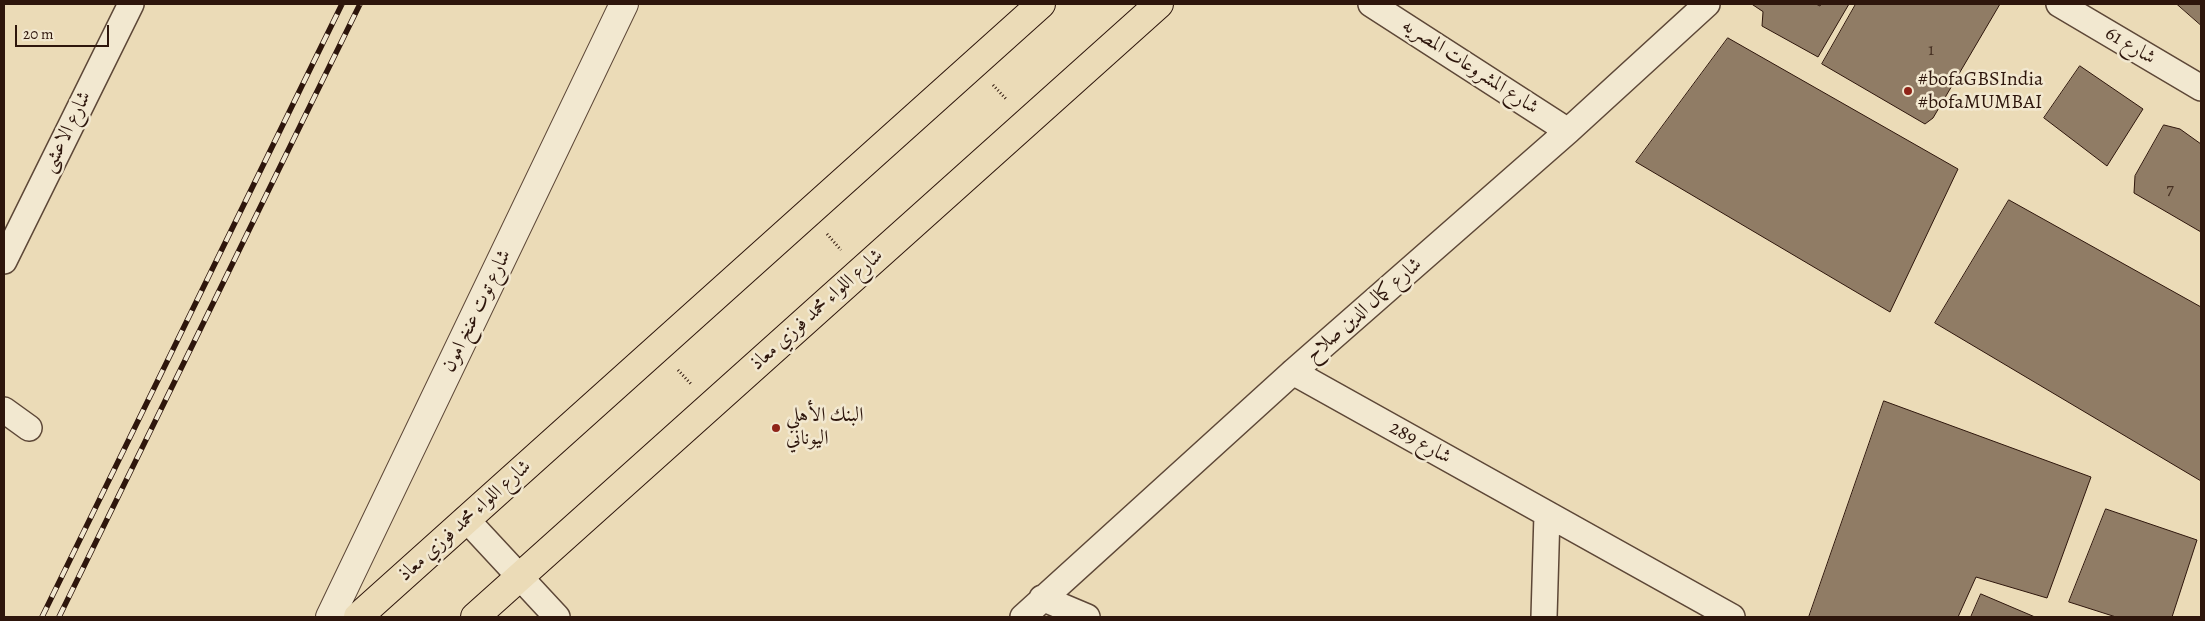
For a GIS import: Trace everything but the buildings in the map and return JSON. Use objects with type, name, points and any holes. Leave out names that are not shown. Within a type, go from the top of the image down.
[{"type":"main road","name":"شارع اللواء محمد فوزي معاذ","points":[[358,617],[1041,4]]},
{"type":"main road","name":"شارع اللواء محمد فوزي معاذ","points":[[475,617],[1159,4]]},
{"type":"street","name":"شارع الاعشى","points":[[4,261],[130,4]]},
{"type":"street","name":"شارع توت عنخ امون","points":[[330,617],[624,4]]},
{"type":"street","name":"شارع المشروعات المصريه","points":[[1371,4],[1568,131]]},
{"type":"street","name":"شارع كمال الدين صلاح","points":[[1022,617],[1293,372],[1568,131],[1707,4]]},
{"type":"street","name":"شارع 61","points":[[2059,4],[2201,88]]},
{"type":"street","name":"شارع 289","points":[[1293,372],[1732,617]]},
{"type":"street","points":[[4,410],[29,428]]},
{"type":"street","points":[[1544,617],[1547,514]]},
{"type":"street","points":[[466,519],[557,617]]},
{"type":"street","points":[[1042,598],[1087,617]]},
{"type":"path","points":[[975,64],[1027,122]]},
{"type":"path","points":[[808,213],[860,271]]},
{"type":"path","points":[[658,347],[710,406]]},
{"type":"railway","points":[[42,617],[342,4]]},
{"type":"railway","points":[[59,617],[360,4]]},
{"type":"place","name":"#bofaGBSIndia #bofaMUMBAI","points":[[1908,91]]},
{"type":"place","name":"البنك الأهلي اليوناني","points":[[776,428]]}]
